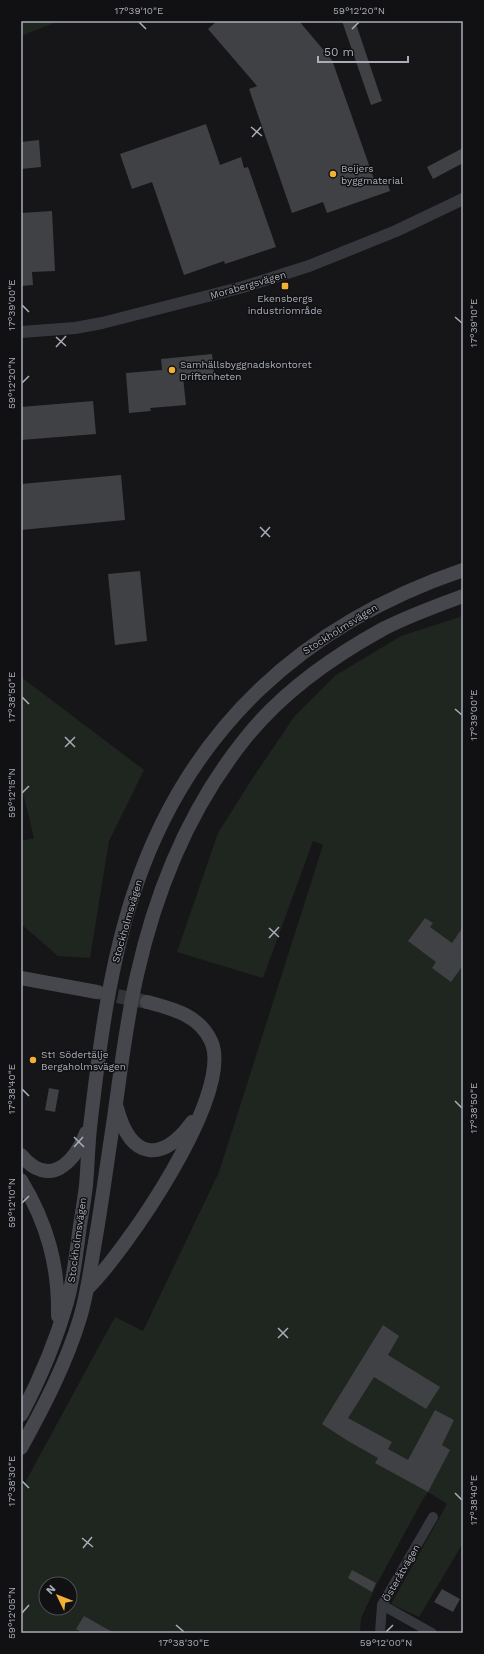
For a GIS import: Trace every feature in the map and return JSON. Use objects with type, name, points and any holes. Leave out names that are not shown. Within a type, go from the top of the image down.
[{"type":"main road","name":"Stockholmsvägen","points":[[21,1415],[44,1366],[68,1300],[74,1272],[86,1186],[90,1123],[107,1008],[117,955],[135,890],[160,824],[199,758],[220,730],[291,660],[319,640],[376,606],[411,589],[463,570]]},
{"type":"main road","name":"Stockholmsvägen","points":[[21,1448],[63,1365],[72,1342],[87,1289],[136,976],[154,910],[175,853],[190,823],[226,763],[245,738],[289,694],[337,658],[384,628],[463,596]]},
{"type":"main road","points":[[21,978],[97,992]]},
{"type":"main road","points":[[87,1289],[107,1267],[178,1163],[194,1131],[211,1087],[215,1071],[215,1055],[212,1043],[206,1032],[192,1018],[176,1010],[147,1002]]},
{"type":"main road","points":[[116,1104],[120,1121],[129,1138],[139,1146],[150,1150],[163,1148],[177,1140],[188,1128],[203,1107]]},
{"type":"main road","points":[[21,1155],[31,1166],[40,1170],[57,1170],[64,1166],[78,1151],[90,1123]]},
{"type":"main road","points":[[21,1180],[43,1224],[52,1255],[58,1293],[57,1331]]},
{"type":"street","name":"Morabergsvägen","points":[[21,332],[74,328],[102,323],[243,287],[316,263],[396,231],[463,199]]},
{"type":"street","name":"Österåtvägen","points":[[380,1633],[382,1605],[433,1517]]},
{"type":"street","points":[[382,1605],[432,1633]]},
{"type":"shaded area","points":[[21,21],[59,21],[21,36]]},
{"type":"shaded area","points":[[463,616],[463,1543],[419,1617],[391,1604],[447,1504],[428,1492],[378,1582],[361,1618],[360,1633],[21,1633],[21,1490],[115,1317],[143,1331],[219,1172],[323,845],[313,841],[263,978],[177,952],[218,833],[294,717],[336,675],[401,636]]},
{"type":"shaded area","points":[[21,677],[144,770],[109,841],[90,958],[58,956],[21,924],[21,841],[34,838],[21,785]]},
{"type":"building","points":[[217,21],[299,21],[332,60],[375,182],[386,178],[390,191],[327,213],[323,202],[292,213],[249,89],[257,86],[208,29]]},
{"type":"building","points":[[342,21],[355,21],[382,101],[371,105]]},
{"type":"building","points":[[206,124],[220,165],[241,157],[244,168],[248,167],[276,247],[225,264],[224,261],[184,275],[152,182],[132,189],[120,154]]},
{"type":"building","points":[[39,140],[41,167],[21,169],[21,142]]},
{"type":"building","points":[[463,148],[463,163],[433,179],[427,167]]},
{"type":"building","points":[[52,211],[55,271],[32,272],[33,285],[21,286],[21,213]]},
{"type":"building","points":[[212,354],[214,374],[183,377],[186,405],[150,408],[151,411],[129,413],[126,373],[162,370],[161,359]]},
{"type":"building","points":[[93,401],[96,434],[21,440],[21,407]]},
{"type":"building","points":[[121,475],[125,520],[21,530],[21,484]]},
{"type":"building","points":[[140,571],[147,641],[115,645],[108,574]]},
{"type":"building","points":[[425,918],[433,923],[430,927],[452,943],[463,927],[463,965],[451,982],[432,968],[436,962],[408,941]]},
{"type":"building","points":[[49,1088],[59,1090],[55,1112],[45,1110]]},
{"type":"building","points":[[383,1325],[399,1336],[388,1355],[440,1387],[426,1409],[374,1377],[348,1418],[392,1442],[388,1449],[408,1460],[435,1410],[454,1420],[442,1445],[450,1450],[428,1492],[375,1463],[378,1458],[322,1424]]},
{"type":"building","points":[[352,1570],[376,1583],[372,1592],[348,1578]]},
{"type":"building","points":[[442,1589],[460,1599],[453,1612],[434,1602]]},
{"type":"building","points":[[84,1616],[114,1633],[83,1633],[76,1629]]},
{"type":"tunnel","points":[[97,992],[147,1002]]},
{"type":"place","name":"Beijers byggmaterial","points":[[333,174]]},
{"type":"place","name":"Ekensbergs industriområde","points":[[285,286]]},
{"type":"place","name":"Samhällsbyggnadskontoret Driftenheten","points":[[172,370]]},
{"type":"place","name":"St1 Södertälje Bergaholmsvägen","points":[[33,1060]]}]
